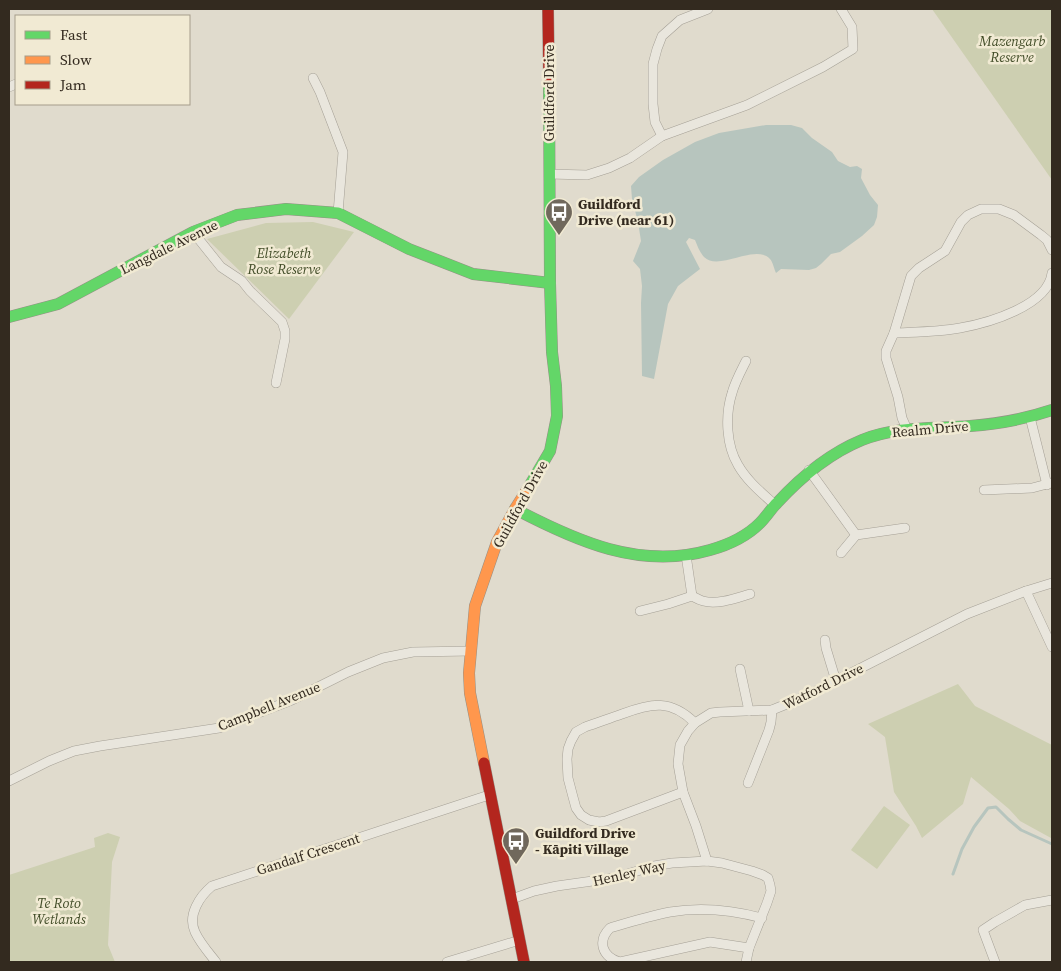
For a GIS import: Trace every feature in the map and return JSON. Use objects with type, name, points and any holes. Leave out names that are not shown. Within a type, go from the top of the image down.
[{"type":"street","name":"Guildford Drive","points":[[524,962],[489,794],[470,693],[469,673],[475,606],[481,587],[497,542],[542,468],[550,450],[558,416],[552,352],[550,283],[548,9]]},
{"type":"street","points":[[662,136],[653,114],[653,64],[657,49],[662,36],[680,20],[708,9]]},
{"type":"street","points":[[550,174],[587,175],[609,168],[630,158],[662,136],[747,105],[823,67],[854,49],[852,27],[841,9]]},
{"type":"street","points":[[313,78],[343,152],[338,213]]},
{"type":"street","name":"Langdale Avenue","points":[[9,317],[58,304],[193,232],[237,215],[286,209],[338,213],[409,248],[473,274],[550,283]]},
{"type":"street","points":[[907,429],[902,418],[898,397],[886,358],[886,351],[894,333],[911,276],[919,268],[945,251],[961,222],[968,215],[981,209],[1004,211],[1014,215],[1042,235],[1052,250]]},
{"type":"street","points":[[193,232],[221,267],[242,281],[282,322],[286,330],[276,383]]},
{"type":"street","points":[[894,333],[960,328],[1021,309],[1040,296],[1048,285],[1052,273]]},
{"type":"street","points":[[746,361],[732,392],[729,404],[728,429],[730,446],[737,464],[747,478],[775,505]]},
{"type":"street","name":"Realm Drive","points":[[516,509],[562,533],[626,554],[650,556],[686,555],[715,550],[742,537],[759,524],[809,470],[835,453],[858,442],[882,434],[907,429],[977,426],[1030,417],[1052,410]]},
{"type":"street","points":[[984,490],[1032,488],[1050,484],[1030,417]]},
{"type":"street","points":[[809,470],[856,535]]},
{"type":"street","points":[[841,552],[856,535],[905,528]]},
{"type":"street","points":[[686,555],[692,596]]},
{"type":"street","name":"Watford Drive","points":[[707,861],[683,792],[678,764],[680,745],[695,723],[711,713],[772,710],[804,697],[966,614],[1052,583]]},
{"type":"street","points":[[1026,591],[1052,646]]},
{"type":"street","points":[[640,611],[692,596],[702,601],[711,602],[726,601],[750,594]]},
{"type":"street","points":[[825,640],[836,681]]},
{"type":"street","name":"Campbell Avenue","points":[[9,781],[49,761],[74,752],[100,746],[219,728],[292,700],[348,672],[383,658],[413,652],[471,651]]},
{"type":"street","points":[[740,669],[749,711]]},
{"type":"street","points":[[683,792],[613,819],[599,822],[589,820],[581,815],[574,802],[568,778],[568,749],[576,732],[585,727],[648,706],[667,706],[681,711],[695,723]]},
{"type":"street","points":[[748,783],[772,722],[772,710]]},
{"type":"street","name":"Gandalf Crescent","points":[[216,962],[194,930],[193,920],[198,900],[212,886],[489,794]]},
{"type":"street","name":"Henley Way","points":[[512,899],[534,891],[614,878],[654,866],[707,861],[752,871],[768,878],[770,895],[762,918]]},
{"type":"street","points":[[995,962],[983,930],[1025,905],[1052,900]]},
{"type":"street","points":[[746,962],[749,948],[762,918],[745,914],[710,910],[671,912],[610,928],[605,932],[602,942],[604,950],[609,957],[620,962],[710,942],[749,948]]},
{"type":"street","points":[[446,962],[520,940]]},
{"type":"green space","name":"Mazengarb Reserve","points":[[932,9],[1052,9],[1052,180]]},
{"type":"green space","name":"Elizabeth Rose Reserve","points":[[313,222],[354,232],[289,319],[207,239],[266,223]]},
{"type":"green space","points":[[958,684],[975,706],[1052,745],[1052,841],[1051,838],[1020,821],[1009,809],[971,777],[963,804],[922,838],[894,792],[885,737],[868,724]]},
{"type":"green space","points":[[884,806],[910,825],[877,869],[851,850]]},
{"type":"green space","name":"Te Roto Wetlands","points":[[108,833],[120,837],[112,862],[108,945],[115,962],[9,962],[9,875],[95,847],[94,838]]},
{"type":"shaded area","points":[[766,125],[791,125],[802,128],[812,138],[832,152],[838,161],[850,167],[857,166],[862,169],[861,178],[878,205],[874,225],[840,252],[831,254],[816,268],[809,270],[781,269],[776,273],[771,260],[763,255],[746,255],[728,260],[711,261],[704,257],[695,240],[689,238],[686,242],[700,269],[678,286],[668,304],[654,379],[642,376],[642,286],[640,269],[633,261],[641,241],[631,186],[639,177],[663,160],[695,142],[719,133]]},
{"type":"waterway","points":[[953,874],[962,849],[974,827],[988,808],[996,807],[1021,830],[1052,844]]},
{"type":"traffic: fast","points":[[527,490],[550,451],[557,416],[552,352],[550,283],[549,79]]},
{"type":"traffic: fast","points":[[9,317],[58,304],[193,232],[237,215],[286,209],[338,213],[409,249],[473,274],[550,283]]},
{"type":"traffic: fast","points":[[515,509],[561,532],[609,549],[659,557],[684,555],[717,548],[743,536],[755,528],[805,475],[826,459],[862,440],[902,430],[1001,422],[1052,410]]},
{"type":"traffic: slow","points":[[484,763],[470,693],[469,673],[475,606],[497,542],[527,490]]},
{"type":"traffic: jam","points":[[548,9],[549,79]]},
{"type":"traffic: jam","points":[[484,763],[524,962]]},
{"type":"place","name":"Guildford Drive (near 61)","points":[[559,236]]},
{"type":"place","name":"Guildford Drive - Kāpiti Village","points":[[516,865]]}]
